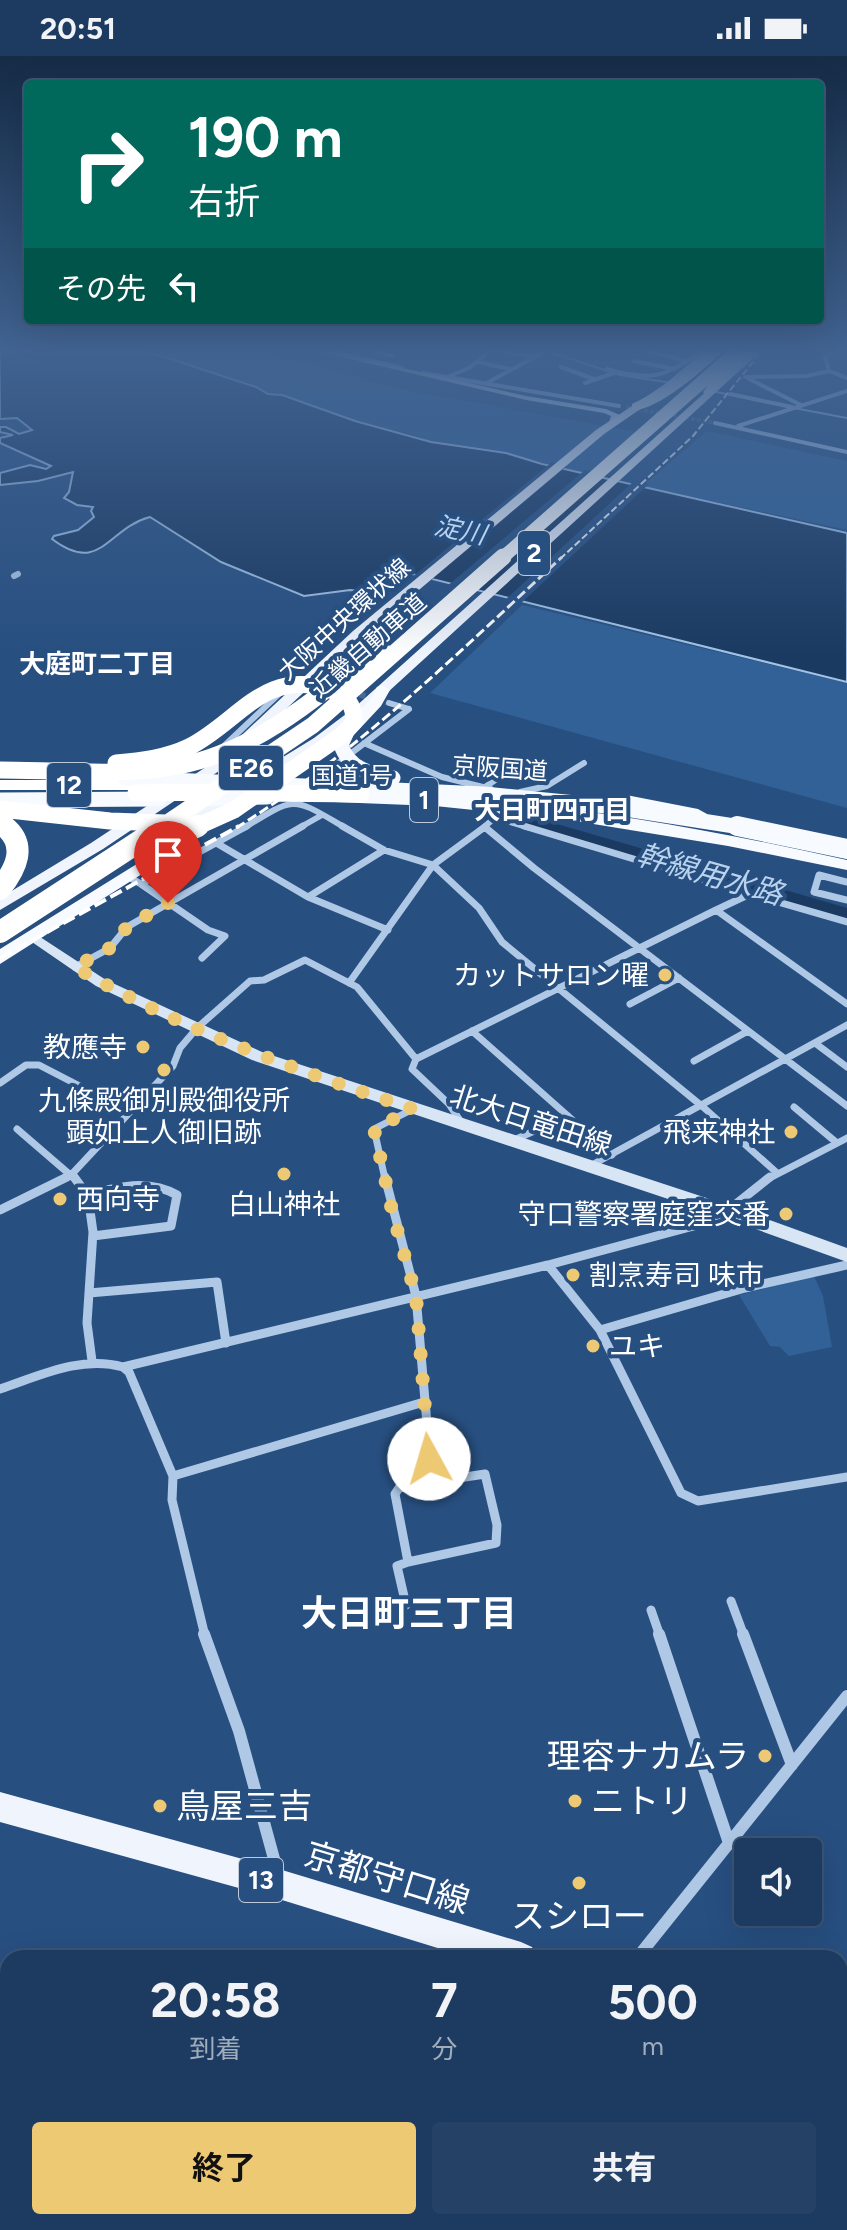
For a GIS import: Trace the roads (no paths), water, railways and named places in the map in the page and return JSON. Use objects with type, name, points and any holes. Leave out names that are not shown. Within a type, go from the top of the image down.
[{"type":"highway","name":"近畿自動車道","points":[[1,918],[283,733],[336,692],[449,592],[614,453]]},
{"type":"highway","name":"近畿自動車道","points":[[1,918],[56,896],[296,738],[621,453]]},
{"type":"highway","points":[[0,770],[167,768],[230,750],[321,693],[449,592]]},
{"type":"highway","points":[[0,809],[141,823],[171,822],[213,812],[243,795],[290,758],[379,676],[419,633]]},
{"type":"highway","points":[[56,896],[244,804],[342,735],[354,722],[354,708],[343,696],[328,689],[301,686],[276,689],[252,698],[206,738],[177,752],[146,760],[57,769]]},
{"type":"highway","points":[[340,732],[385,697]]},
{"type":"highway","name":"1","points":[[340,732],[347,760],[360,769],[381,776],[621,799],[767,832]]},
{"type":"highway","points":[[148,861],[319,741]]},
{"type":"highway","name":"京阪国道","points":[[0,777],[209,778],[493,800],[598,811],[708,828],[847,857]]},
{"type":"highway","name":"12","points":[[0,785],[137,789]]},
{"type":"highway","points":[[0,792],[137,789]]},
{"type":"highway","name":"1","points":[[137,789],[361,790]]},
{"type":"highway","name":"1","points":[[0,800],[178,799],[361,790]]},
{"type":"highway","name":"京阪国道","points":[[361,790],[559,799],[767,832],[847,849]]},
{"type":"highway","name":"国道1号","points":[[34,937],[134,880],[148,861],[249,804],[278,799],[443,801],[503,807],[671,830],[847,865]]},
{"type":"highway","points":[[0,823],[12,832],[20,849],[16,866],[0,890]]},
{"type":"highway","points":[[1,918],[34,937]]},
{"type":"highway","name":"1","points":[[0,958],[34,937]]},
{"type":"main road","name":"大阪中央環状線","points":[[1,918],[97,846],[217,766],[327,663],[574,453]]},
{"type":"main road","name":"2","points":[[385,697],[395,679],[644,453]]},
{"type":"main road","points":[[0,890],[39,870],[270,719]]},
{"type":"main road","points":[[1,918],[252,760],[283,746],[340,732]]},
{"type":"main road","points":[[161,839],[319,741],[340,732]]},
{"type":"main road","name":"北大日竜田線","points":[[34,937],[75,967],[279,1065],[728,1212],[847,1255]]},
{"type":"main road","name":"京都守口線","points":[[0,1807],[282,1885],[495,1950]]},
{"type":"street","points":[[207,762],[300,678]]},
{"type":"street","points":[[334,798],[336,765],[409,709],[385,697]]},
{"type":"street","points":[[364,743],[430,773],[485,787],[503,807],[750,894],[847,922]]},
{"type":"street","points":[[499,761],[547,786]]},
{"type":"street","points":[[349,983],[433,865],[446,852],[486,828],[503,807],[547,786],[584,763]]},
{"type":"street","points":[[485,787],[513,768]]},
{"type":"street","points":[[134,880],[218,844],[281,805],[302,803],[384,850],[433,865],[479,908],[502,942],[703,1107],[776,1172]]},
{"type":"street","points":[[75,967],[110,948],[127,927],[322,815]]},
{"type":"street","points":[[486,828],[534,868],[847,1106]]},
{"type":"street","points":[[218,844],[308,897],[388,930]]},
{"type":"street","points":[[308,897],[384,850]]},
{"type":"street","points":[[847,882],[819,875],[814,892],[847,900]]},
{"type":"street","points":[[134,880],[208,930],[225,936],[202,958]]},
{"type":"street","points":[[463,1126],[449,1104],[412,1069],[416,1059],[750,894]]},
{"type":"street","points":[[716,910],[847,1004]]},
{"type":"street","points":[[0,1210],[72,1174],[173,1066],[180,1048],[197,1028],[250,981],[264,980],[305,960],[357,987],[416,1059]]},
{"type":"street","points":[[630,1004],[679,978]]},
{"type":"street","points":[[590,1166],[703,1107],[847,1025]]},
{"type":"street","points":[[472,1031],[612,1155]]},
{"type":"street","points":[[694,1061],[748,1031]]},
{"type":"street","points":[[815,1043],[847,1067]]},
{"type":"street","points":[[2,1078],[26,1065],[39,1065],[128,1111]]},
{"type":"street","points":[[794,1107],[837,1143]]},
{"type":"street","points":[[413,1109],[374,1129],[393,1215],[416,1296],[432,1482]]},
{"type":"street","points":[[512,1141],[568,1116]]},
{"type":"street","points":[[17,1129],[72,1174],[88,1196],[93,1236],[87,1323],[92,1361]]},
{"type":"street","points":[[123,1367],[548,1265],[716,1220],[776,1172],[847,1138]]},
{"type":"street","points":[[88,1196],[110,1188],[166,1187],[177,1195],[171,1226],[93,1236]]},
{"type":"street","points":[[548,1265],[600,1330],[681,1493],[698,1501],[847,1477]]},
{"type":"street","points":[[600,1330],[745,1288],[847,1265]]},
{"type":"street","points":[[89,1293],[217,1282],[226,1343]]},
{"type":"street","points":[[0,1389],[92,1361],[112,1361],[129,1372],[173,1476],[172,1500],[203,1631],[239,1731],[282,1885]]},
{"type":"street","points":[[173,1476],[424,1402]]},
{"type":"street","points":[[406,1605],[397,1566],[496,1543],[497,1525],[485,1474],[399,1488],[395,1494],[408,1562]]},
{"type":"street","points":[[731,1601],[792,1765]]},
{"type":"street","points":[[651,1610],[729,1843]]},
{"type":"street","points":[[643,1950],[847,1696]]},
{"type":"water","name":"淀川","points":[[23,453],[507,453],[847,533],[847,682],[392,569],[361,591],[304,596],[221,562],[150,517],[123,530],[103,546],[82,553],[52,539],[78,530],[94,517],[93,507],[77,505],[64,498],[69,492],[73,472],[38,481],[0,485],[0,473],[30,465],[46,469],[51,466]]},
{"type":"waterway","name":"幹線用水路","points":[[526,821],[847,914]]},
{"type":"tunnel","points":[[351,692],[389,703]]},
{"type":"railway","points":[[560,559],[674,453]]},
{"type":"railway","points":[[236,828],[365,735],[562,557]]},
{"type":"railway","points":[[0,958],[239,826]]},
{"type":"place","name":"カットサロン曜","points":[[665,975]]},
{"type":"place","name":"教應寺","points":[[143,1047]]},
{"type":"place","name":"九條殿御別殿御役所 顕如上人御旧跡","points":[[164,1070]]},
{"type":"place","name":"飛来神社","points":[[791,1132]]},
{"type":"place","name":"白山神社","points":[[284,1174]]},
{"type":"place","name":"西向寺","points":[[60,1199]]},
{"type":"place","name":"守口警察署庭窪交番","points":[[786,1214]]},
{"type":"place","name":"割烹寿司 味市","points":[[573,1275]]},
{"type":"place","name":"ユキ","points":[[593,1346]]},
{"type":"place","name":"理容ナカムラ","points":[[765,1756]]},
{"type":"place","name":"ニトリ","points":[[575,1801]]},
{"type":"place","name":"鳥屋三吉","points":[[160,1806]]},
{"type":"place","name":"スシロー","points":[[579,1883]]},
{"type":"district","name":"大庭町二丁目","points":[[97,664]]},
{"type":"district","name":"大日町四丁目","points":[[552,810]]},
{"type":"district","name":"大日町三丁目","points":[[409,1613]]}]
